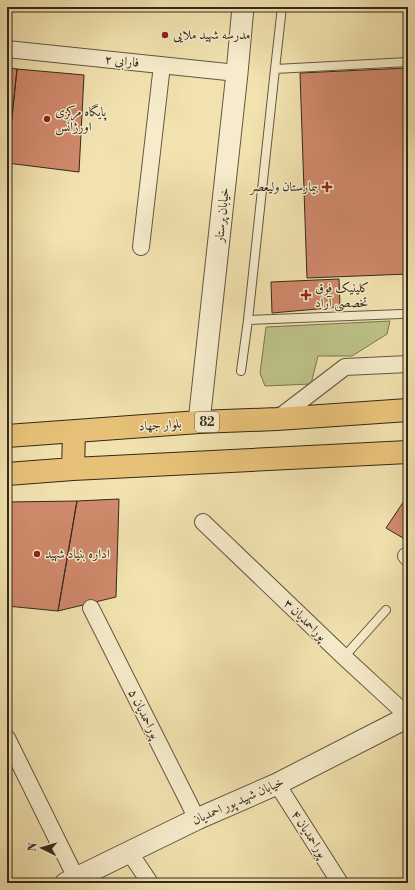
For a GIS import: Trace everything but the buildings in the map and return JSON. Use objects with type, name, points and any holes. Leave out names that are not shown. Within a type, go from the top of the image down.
[{"type":"main road","name":"بلوار جهاد","points":[[7,436],[199,422],[277,419],[408,410]]},
{"type":"main road","points":[[73,469],[74,432]]},
{"type":"main road","points":[[7,474],[73,469],[408,452]]},
{"type":"street","name":"خیابان پرستار","points":[[199,422],[243,7]]},
{"type":"street","name":"فارابی ۲","points":[[7,50],[237,73]]},
{"type":"street","points":[[141,247],[162,65]]},
{"type":"street","points":[[277,419],[345,367],[408,364]]},
{"type":"street","name":"پوراحمدیان ۳","points":[[203,522],[408,716]]},
{"type":"street","name":"پوراحمدیان ۵","points":[[91,608],[197,819]]},
{"type":"street","name":"خیابان شهید پور احمدیان","points":[[71,881],[197,819],[277,784],[408,716]]},
{"type":"street","points":[[7,738],[71,881]]},
{"type":"street","name":"پوراحمدیان ۴","points":[[277,784],[340,883]]},
{"type":"street","points":[[130,853],[150,883]]},
{"type":"lane","points":[[241,371],[248,320],[274,69],[282,7]]},
{"type":"lane","points":[[274,69],[408,62]]},
{"type":"lane","points":[[248,320],[402,314]]},
{"type":"lane","points":[[344,657],[386,610]]},
{"type":"green space","points":[[390,321],[387,334],[352,356],[318,356],[311,384],[265,386],[260,373],[266,327]]},
{"type":"place","name":"مدرسه شهید ملایی","points":[[165,35]]},
{"type":"place","name":"پایگاه مرکزی اورژانس","points":[[47,119]]},
{"type":"place","name":"بیمارستان ولیعصر","points":[[327,187]]},
{"type":"place","name":"کلینیک فوق تخصصی آراد","points":[[306,295]]},
{"type":"place","name":"اداره بنیاد شهید","points":[[37,554]]}]
